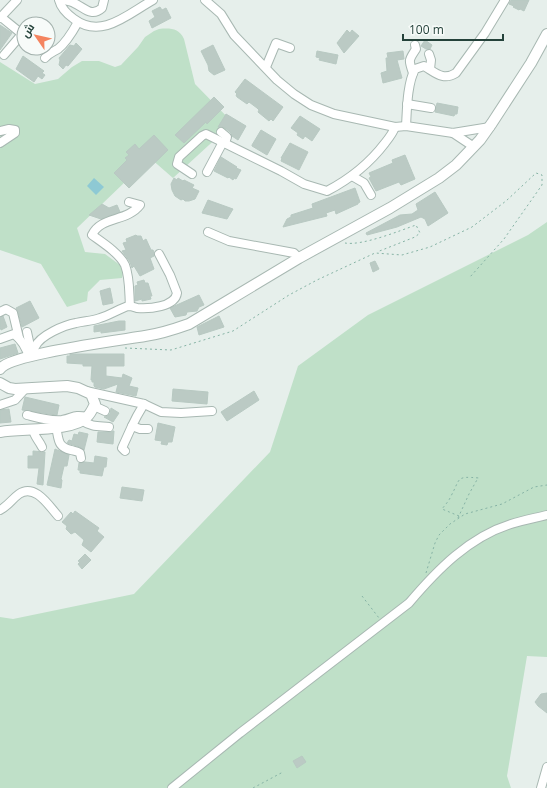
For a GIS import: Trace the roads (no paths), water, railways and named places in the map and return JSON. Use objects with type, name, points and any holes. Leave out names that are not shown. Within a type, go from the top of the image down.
[{"type":"street","points":[[4,55],[22,34],[0,17],[17,0]]},
{"type":"street","points":[[61,1],[74,2],[89,12],[94,12],[102,8],[104,0]]},
{"type":"street","points":[[61,1],[69,16],[86,26],[95,28],[108,26],[123,19],[153,0]]},
{"type":"street","points":[[205,0],[221,14],[234,35],[277,80],[294,94],[311,105],[334,114],[395,127],[406,126],[453,133],[490,127]]},
{"type":"street","points":[[413,73],[415,69],[421,66],[442,76],[451,76],[456,72],[485,32],[505,0]]},
{"type":"street","points":[[45,58],[50,52],[58,49],[63,44],[78,22]]},
{"type":"street","points":[[0,369],[8,362],[32,355],[160,333],[189,324],[299,258],[340,236],[439,178],[456,166],[490,127],[527,69],[547,34]]},
{"type":"street","points":[[266,67],[276,43],[290,48]]},
{"type":"street","points":[[406,126],[413,73],[409,60],[416,48],[415,45]]},
{"type":"street","points":[[429,54],[430,70]]},
{"type":"street","points":[[408,104],[431,108]]},
{"type":"street","points":[[192,174],[177,164],[179,158],[206,134],[304,184],[327,191],[342,184],[370,161],[379,152],[395,127]]},
{"type":"street","points":[[0,131],[9,129],[15,130],[15,132],[0,143]]},
{"type":"street","points":[[207,172],[228,137],[221,132]]},
{"type":"street","points":[[453,133],[474,147]]},
{"type":"street","points":[[352,176],[364,183],[371,195]]},
{"type":"street","points":[[128,202],[140,205],[136,211],[131,214],[102,223],[92,235],[119,257],[124,265],[128,279],[130,306]]},
{"type":"street","points":[[208,232],[229,241],[294,252],[299,258]]},
{"type":"street","points":[[32,355],[34,347],[38,342],[52,332],[67,325],[87,324],[130,306],[137,308],[148,308],[162,306],[172,302],[177,296],[177,293],[159,254]]},
{"type":"street","points":[[0,312],[6,309],[13,313],[20,338],[32,355]]},
{"type":"street","points":[[27,332],[32,355]]},
{"type":"street","points":[[0,339],[14,334],[20,338]]},
{"type":"street","points":[[0,383],[9,388],[66,386],[144,404],[161,412],[167,413],[197,413],[212,411]]},
{"type":"street","points":[[0,405],[15,400],[25,388]]},
{"type":"street","points":[[0,432],[76,424],[85,419],[94,406],[91,394],[82,390]]},
{"type":"street","points":[[125,451],[122,448],[133,423],[144,404]]},
{"type":"street","points":[[94,406],[105,411]]},
{"type":"street","points":[[27,414],[45,420],[64,420],[77,415],[85,419],[87,424],[96,427],[110,427]]},
{"type":"street","points":[[132,426],[140,429],[148,429]]},
{"type":"street","points":[[56,427],[58,442],[66,449],[80,453],[81,458]]},
{"type":"street","points":[[33,429],[36,439],[42,447]]},
{"type":"street","points":[[0,510],[6,507],[19,494],[30,491],[34,492],[47,503],[58,516]]},
{"type":"street","points":[[172,788],[240,733],[408,603],[424,584],[471,543],[511,524],[547,515]]},
{"type":"street","points":[[541,788],[547,767]]},
{"type":"water","points":[[94,178],[104,187],[96,195],[87,186]]}]
